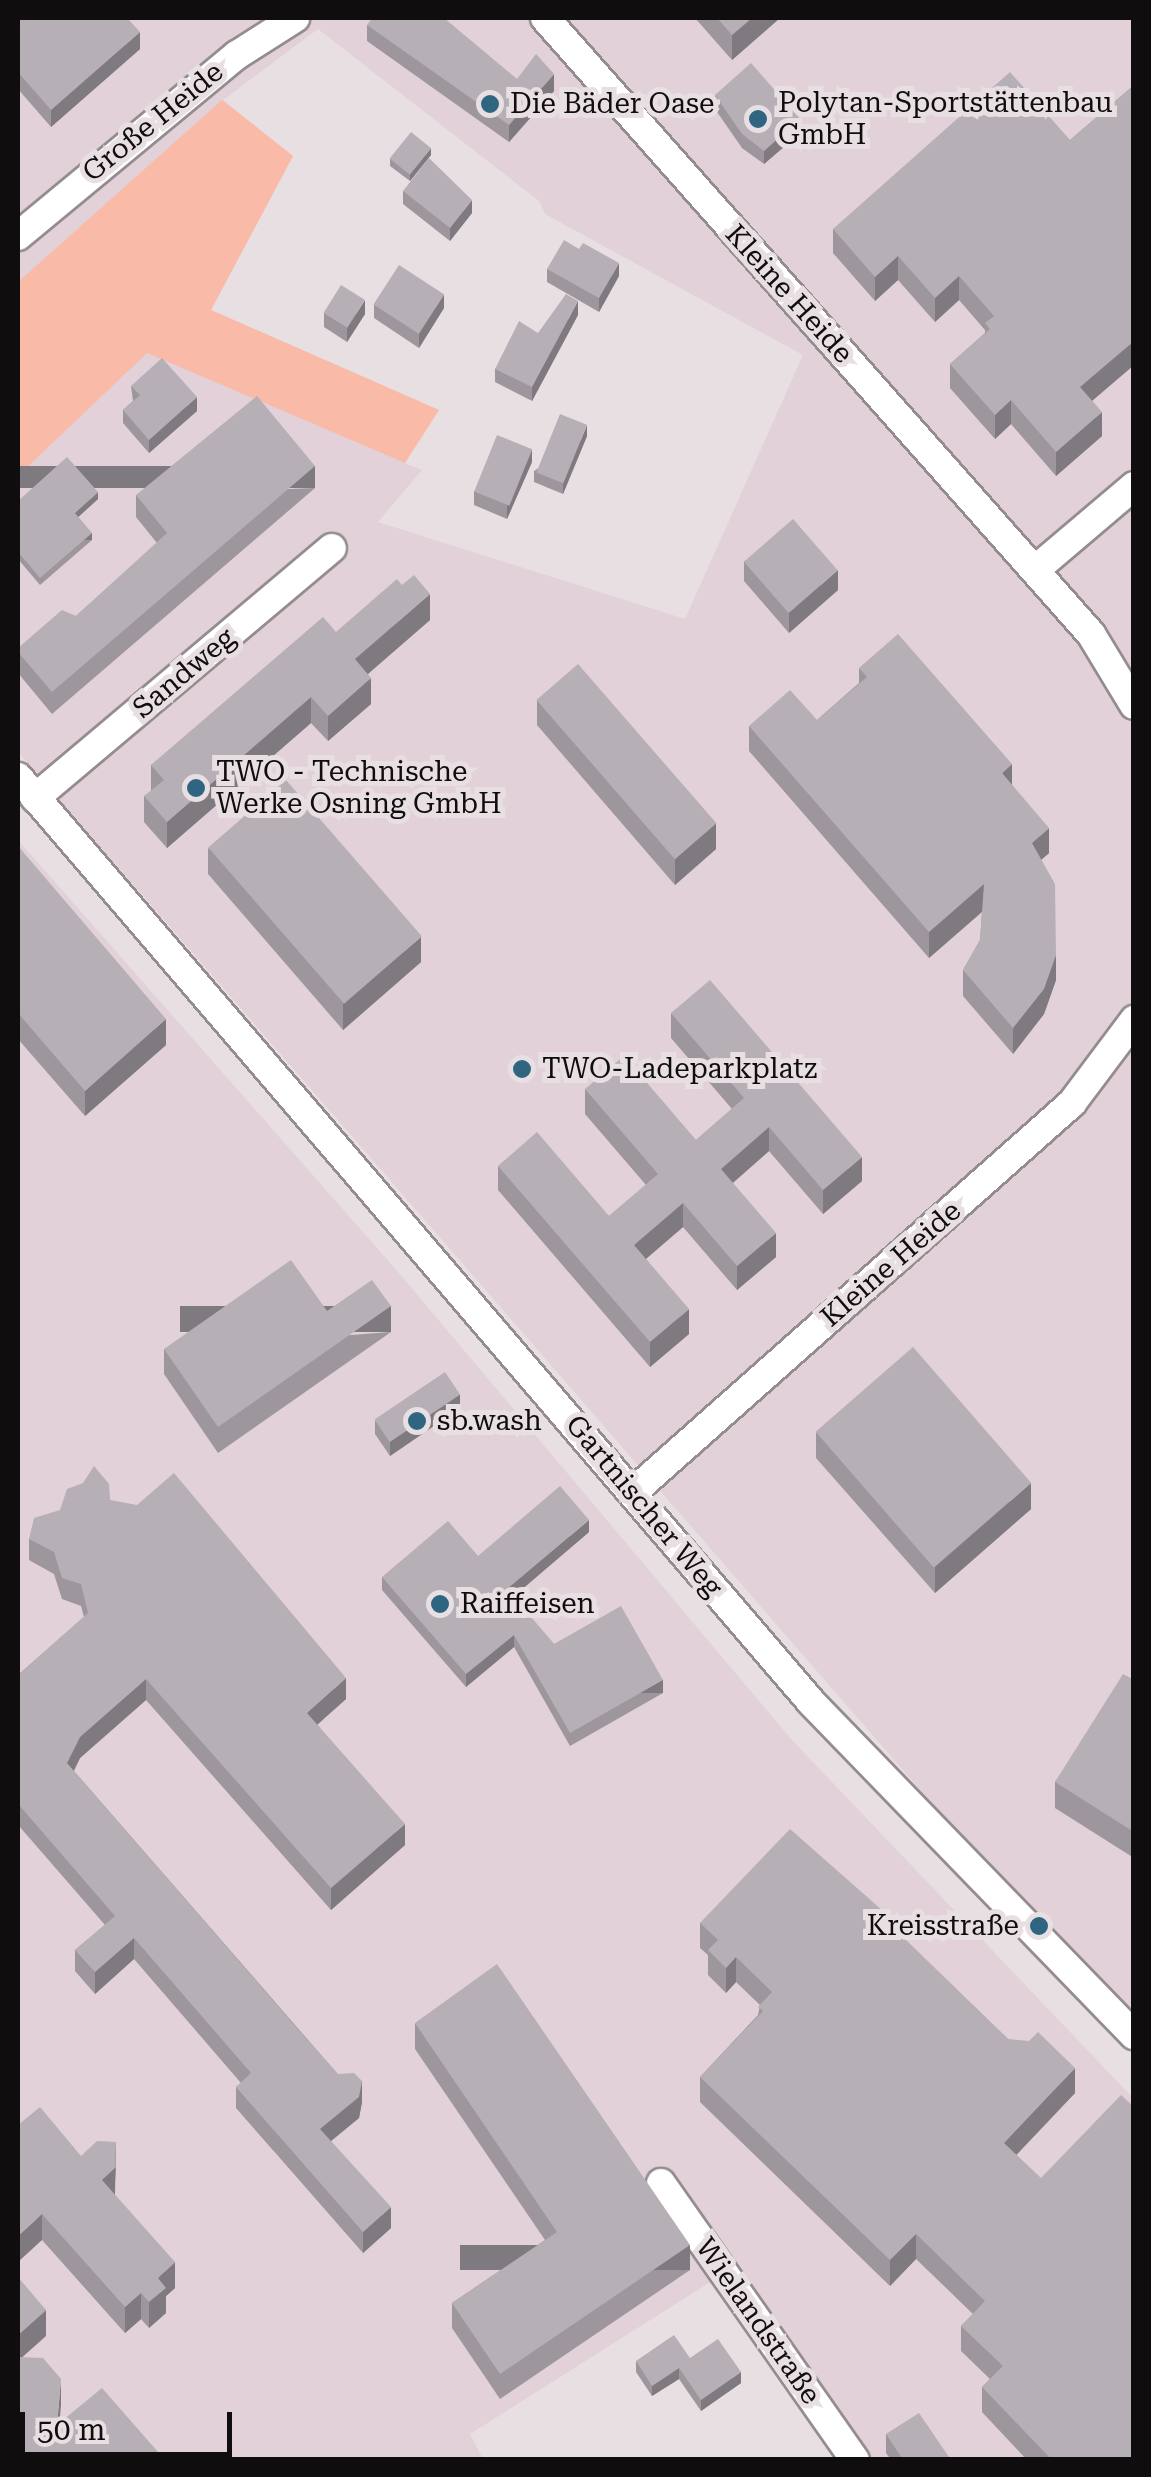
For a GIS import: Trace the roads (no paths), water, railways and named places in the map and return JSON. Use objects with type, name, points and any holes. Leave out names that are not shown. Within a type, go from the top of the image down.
[{"type":"street","name":"Große Heide","points":[[18,236],[194,88],[295,18]]},
{"type":"street","name":"Kleine Heide","points":[[545,18],[1091,634],[1134,705]]},
{"type":"street","points":[[1034,570],[1134,486]]},
{"type":"street","name":"Sandweg","points":[[23,785],[332,548]]},
{"type":"street","name":"Gartnischer Weg","points":[[23,785],[812,1702],[1134,2035]]},
{"type":"street","name":"Kleine Heide","points":[[632,1494],[1072,1103],[1134,1020]]},
{"type":"street","name":"Wielandstraße","points":[[662,2183],[855,2460]]},
{"type":"place","name":"Die Bäder Oase","points":[[490,104]]},
{"type":"place","name":"Polytan-Sportstättenbau GmbH","points":[[758,119]]},
{"type":"place","name":"TWO - Technische Werke Osning GmbH","points":[[196,788]]},
{"type":"place","name":"TWO-Ladeparkplatz","points":[[522,1069]]},
{"type":"place","name":"sb.wash","points":[[417,1421]]},
{"type":"place","name":"Raiffeisen","points":[[440,1604]]},
{"type":"place","name":"Kreisstraße","points":[[1039,1926]]}]
